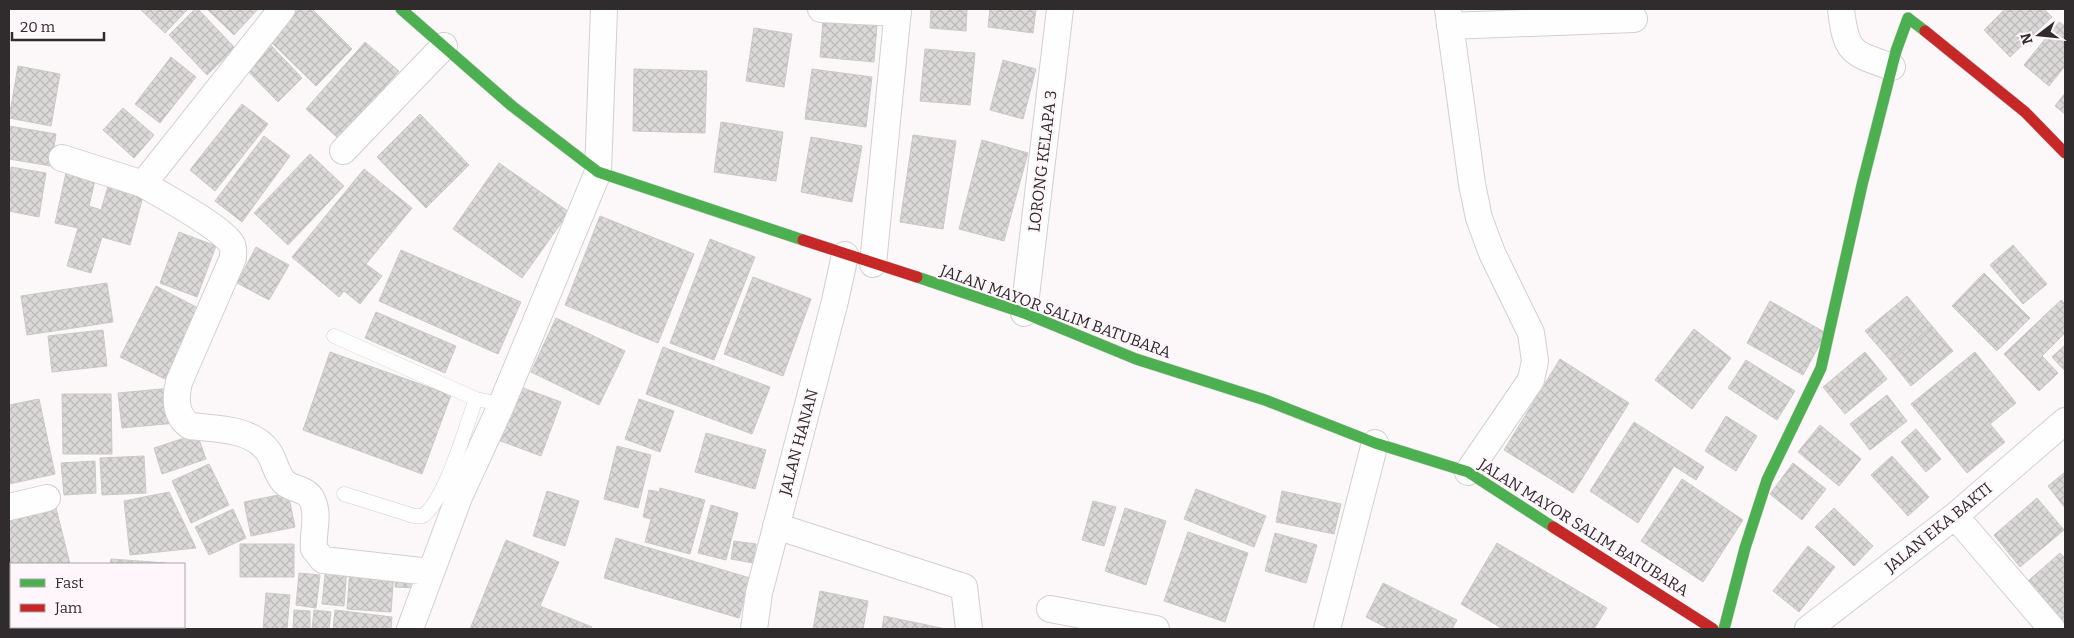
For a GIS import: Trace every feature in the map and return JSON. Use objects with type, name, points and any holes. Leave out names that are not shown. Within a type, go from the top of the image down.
[{"type":"street","points":[[143,184],[282,9]]},
{"type":"street","name":"JALAN MAYOR SALIM BATUBARA","points":[[401,9],[512,106],[598,172],[1024,313],[1136,359],[1265,400],[1375,443],[1468,472],[1714,629]]},
{"type":"street","points":[[410,629],[430,572],[451,492],[500,408],[598,172],[604,9]]},
{"type":"street","points":[[821,9],[898,11],[873,264]]},
{"type":"street","name":"LORONG KELAPA 3","points":[[1024,313],[1060,9]]},
{"type":"street","points":[[1841,9],[1847,44],[1858,55],[1892,67]]},
{"type":"street","points":[[1724,629],[1745,548],[1767,480],[1821,368],[1862,185],[1907,13],[2025,112],[2065,153]]},
{"type":"street","points":[[1468,472],[1531,380],[1535,361],[1531,334],[1492,253],[1479,218],[1472,184],[1449,17],[1634,19]]},
{"type":"street","points":[[343,151],[444,46]]},
{"type":"street","points":[[62,158],[143,184],[198,218],[230,241],[233,258],[179,382],[178,410],[185,423],[190,426],[237,432],[250,437],[267,449],[285,484],[306,492],[312,500],[315,515],[314,549],[323,560],[430,572]]},
{"type":"street","name":"JALAN HANAN","points":[[754,629],[759,592],[845,255]]},
{"type":"street","name":"JALAN EKA BAKTI","points":[[1808,629],[1955,516],[2065,421]]},
{"type":"street","points":[[1327,629],[1375,443]]},
{"type":"street","points":[[9,506],[47,498]]},
{"type":"street","points":[[1955,516],[2052,629]]},
{"type":"street","points":[[776,526],[964,587],[969,629]]},
{"type":"street","points":[[1050,609],[1142,628]]},
{"type":"lane","points":[[334,336],[476,399],[491,402],[500,408]]},
{"type":"lane","points":[[344,494],[414,516],[423,516],[451,492],[476,399]]},
{"type":"building","points":[[140,9],[188,9],[165,33]]},
{"type":"building","points":[[195,9],[198,9],[235,48],[207,75],[169,35]]},
{"type":"building","points":[[207,9],[258,9],[234,35]]},
{"type":"building","points":[[289,9],[312,9],[352,49],[316,86],[264,35]]},
{"type":"building","points":[[931,9],[967,9],[966,31],[930,28]]},
{"type":"building","points":[[990,9],[1036,9],[1033,33],[988,27]]},
{"type":"building","points":[[2005,9],[2044,9],[2052,17],[2010,57],[1984,30]]},
{"type":"building","points":[[823,21],[877,25],[874,62],[820,57]]},
{"type":"building","points":[[2059,22],[2065,26],[2065,66],[2049,86],[2024,65]]},
{"type":"building","points":[[754,28],[792,34],[784,87],[746,81]]},
{"type":"building","points":[[265,39],[302,78],[278,102],[240,63]]},
{"type":"building","points":[[365,42],[399,71],[339,139],[306,109]]},
{"type":"building","points":[[925,49],[975,53],[970,105],[920,101]]},
{"type":"building","points":[[171,57],[196,77],[160,123],[135,104]]},
{"type":"building","points":[[1003,60],[1036,69],[1023,119],[990,110]]},
{"type":"building","points":[[18,66],[60,74],[51,126],[9,118]]},
{"type":"building","points":[[634,69],[707,71],[705,133],[633,131]]},
{"type":"building","points":[[812,69],[872,77],[866,127],[805,119]]},
{"type":"building","points":[[2065,93],[2065,114],[2055,106]]},
{"type":"building","points":[[242,104],[268,124],[215,191],[190,170]]},
{"type":"building","points":[[123,108],[154,135],[134,158],[103,130]]},
{"type":"building","points":[[420,114],[469,165],[426,208],[377,157]]},
{"type":"building","points":[[721,122],[783,132],[776,181],[714,172]]},
{"type":"building","points":[[9,126],[56,134],[51,166],[9,159]]},
{"type":"building","points":[[913,135],[956,141],[943,229],[900,222]]},
{"type":"building","points":[[264,136],[290,156],[242,222],[215,201]]},
{"type":"building","points":[[811,137],[862,146],[852,202],[801,192]]},
{"type":"building","points":[[982,140],[1028,153],[1004,241],[959,229]]},
{"type":"building","points":[[310,154],[344,186],[288,245],[254,213]]},
{"type":"building","points":[[499,163],[569,212],[522,278],[453,229]]},
{"type":"building","points":[[11,167],[46,173],[39,217],[9,211]]},
{"type":"building","points":[[364,169],[412,208],[366,264],[382,276],[360,304],[344,291],[339,297],[292,257]]},
{"type":"building","points":[[66,173],[95,180],[89,206],[101,210],[108,186],[143,196],[130,245],[102,237],[91,273],[67,266],[78,228],[55,223]]},
{"type":"building","points":[[600,216],[694,254],[658,343],[565,305]]},
{"type":"building","points":[[179,232],[216,246],[197,297],[160,283]]},
{"type":"building","points":[[710,239],[755,257],[714,360],[670,343]]},
{"type":"building","points":[[2013,245],[2047,284],[2023,304],[1990,265]]},
{"type":"building","points":[[256,247],[289,265],[269,300],[237,283]]},
{"type":"building","points":[[401,250],[521,302],[498,354],[379,301]]},
{"type":"building","points":[[1984,273],[2030,318],[1997,351],[1952,306]]},
{"type":"building","points":[[753,277],[811,299],[783,376],[724,354]]},
{"type":"building","points":[[107,283],[113,322],[27,335],[21,296]]},
{"type":"building","points":[[156,286],[200,309],[165,379],[120,357]]},
{"type":"building","points":[[1907,296],[1932,326],[1891,361],[1865,331]]},
{"type":"building","points":[[2061,300],[2065,304],[2065,333],[2042,356],[2058,373],[2039,391],[2004,354]]},
{"type":"building","points":[[1770,301],[1826,333],[1803,375],[1747,343]]},
{"type":"building","points":[[376,312],[456,346],[445,373],[365,338]]},
{"type":"building","points":[[556,318],[625,351],[599,405],[531,372]]},
{"type":"building","points":[[1932,326],[1953,351],[1911,386],[1891,361]]},
{"type":"building","points":[[1694,329],[1731,358],[1692,409],[1655,380]]},
{"type":"building","points":[[103,330],[107,366],[52,372],[48,336]]},
{"type":"building","points":[[2065,345],[2065,371],[2052,357]]},
{"type":"building","points":[[663,347],[770,387],[752,434],[646,394]]},
{"type":"building","points":[[330,352],[451,395],[422,474],[303,430]]},
{"type":"building","points":[[1865,352],[1887,379],[1845,414],[1823,387]]},
{"type":"building","points":[[1975,352],[2016,403],[1990,424],[2005,442],[1967,473],[1911,404]]},
{"type":"building","points":[[1560,359],[1629,403],[1573,493],[1504,450]]},
{"type":"building","points":[[1746,360],[1795,391],[1777,420],[1728,388]]},
{"type":"building","points":[[518,386],[561,402],[541,456],[498,440]]},
{"type":"building","points":[[172,388],[176,423],[122,428],[118,393]]},
{"type":"building","points":[[62,394],[111,394],[112,454],[63,454]]},
{"type":"building","points":[[1887,395],[1907,421],[1870,450],[1850,424]]},
{"type":"building","points":[[39,399],[55,474],[9,484],[9,405]]},
{"type":"building","points":[[639,399],[674,411],[660,452],[625,439]]},
{"type":"building","points":[[1726,416],[1757,436],[1736,471],[1705,451]]},
{"type":"building","points":[[1634,422],[1704,467],[1696,480],[1674,466],[1638,523],[1590,491]]},
{"type":"building","points":[[1820,425],[1861,459],[1839,486],[1798,452]]},
{"type":"building","points":[[1916,429],[1941,459],[1926,472],[1901,442]]},
{"type":"building","points":[[706,433],[766,450],[755,489],[695,472]]},
{"type":"building","points":[[197,434],[206,459],[162,474],[154,448]]},
{"type":"building","points":[[617,446],[651,455],[638,508],[604,499]]},
{"type":"building","points":[[144,456],[146,493],[102,495],[100,458]]},
{"type":"building","points":[[1892,456],[1929,497],[1908,516],[1871,475]]},
{"type":"building","points":[[95,461],[96,493],[64,495],[61,463]]},
{"type":"building","points":[[1793,463],[1826,489],[1802,520],[1770,494]]},
{"type":"building","points":[[209,464],[229,505],[191,523],[172,481]]},
{"type":"building","points":[[2065,472],[2065,508],[2048,486]]},
{"type":"building","points":[[1682,479],[1743,520],[1703,582],[1641,541]]},
{"type":"building","points":[[660,488],[705,500],[690,554],[645,542],[651,519],[643,517],[649,490],[659,492]]},
{"type":"building","points":[[1196,489],[1266,516],[1254,547],[1184,519]]},
{"type":"building","points":[[547,491],[579,501],[565,546],[533,536]]},
{"type":"building","points":[[1282,491],[1341,504],[1334,534],[1276,522]]},
{"type":"building","points":[[169,492],[196,548],[130,555],[124,501]]},
{"type":"building","points":[[288,493],[295,527],[251,536],[244,502]]},
{"type":"building","points":[[2037,498],[2064,530],[2020,567],[1994,535]]},
{"type":"building","points":[[1093,501],[1116,507],[1104,546],[1082,540]]},
{"type":"building","points":[[711,505],[738,513],[726,560],[698,553]]},
{"type":"building","points":[[56,508],[70,563],[10,563],[10,596],[9,596],[9,520]]},
{"type":"building","points":[[1125,508],[1166,521],[1146,585],[1105,571]]},
{"type":"building","points":[[1834,508],[1873,546],[1854,566],[1815,527]]},
{"type":"building","points":[[233,509],[246,538],[209,555],[195,527]]},
{"type":"building","points":[[1188,532],[1248,553],[1225,622],[1164,601]]},
{"type":"building","points":[[1275,533],[1317,545],[1306,583],[1265,571]]},
{"type":"building","points":[[616,538],[750,578],[739,618],[604,578]]},
{"type":"building","points":[[506,540],[559,562],[540,606],[592,627],[591,629],[470,629]]},
{"type":"building","points":[[734,541],[756,544],[753,563],[731,559]]},
{"type":"building","points":[[1497,543],[1607,608],[1594,629],[1503,629],[1461,604]]},
{"type":"building","points":[[240,544],[294,544],[294,577],[240,577]]},
{"type":"building","points":[[1808,546],[1835,567],[1799,612],[1773,591]]},
{"type":"building","points":[[2060,553],[2065,558],[2065,624],[2028,581]]},
{"type":"building","points":[[111,559],[166,563],[110,563]]},
{"type":"building","points":[[326,565],[347,567],[344,606],[322,604]]},
{"type":"building","points":[[350,568],[394,571],[391,612],[347,609]]},
{"type":"building","points":[[396,571],[418,572],[418,588],[395,587]]},
{"type":"building","points":[[299,573],[320,575],[316,608],[296,605]]},
{"type":"building","points":[[1383,583],[1457,620],[1452,629],[1389,629],[1366,617]]},
{"type":"building","points":[[820,591],[868,601],[863,629],[813,629]]},
{"type":"building","points":[[266,593],[290,595],[287,629],[263,629]]},
{"type":"building","points":[[294,610],[310,611],[310,629],[293,629]]},
{"type":"building","points":[[314,610],[331,612],[329,629],[312,629]]},
{"type":"building","points":[[335,610],[392,617],[391,629],[333,629]]},
{"type":"building","points":[[884,616],[946,629],[882,629]]},
{"type":"building","points":[[9,619],[10,628],[67,629],[9,629]]},
{"type":"building","points":[[110,628],[157,628],[157,629]]},
{"type":"traffic: fast","points":[[401,9],[512,106],[598,172],[803,240]]},
{"type":"traffic: fast","points":[[1724,629],[1745,548],[1767,480],[1821,368],[1862,185],[1896,51],[1908,18],[1925,31]]},
{"type":"traffic: fast","points":[[917,277],[1024,313],[1136,359],[1265,400],[1375,443],[1468,472],[1553,527]]},
{"type":"traffic: jam","points":[[1925,31],[2025,112],[2065,153]]},
{"type":"traffic: jam","points":[[803,240],[917,277]]},
{"type":"traffic: jam","points":[[1553,527],[1713,629]]}]
